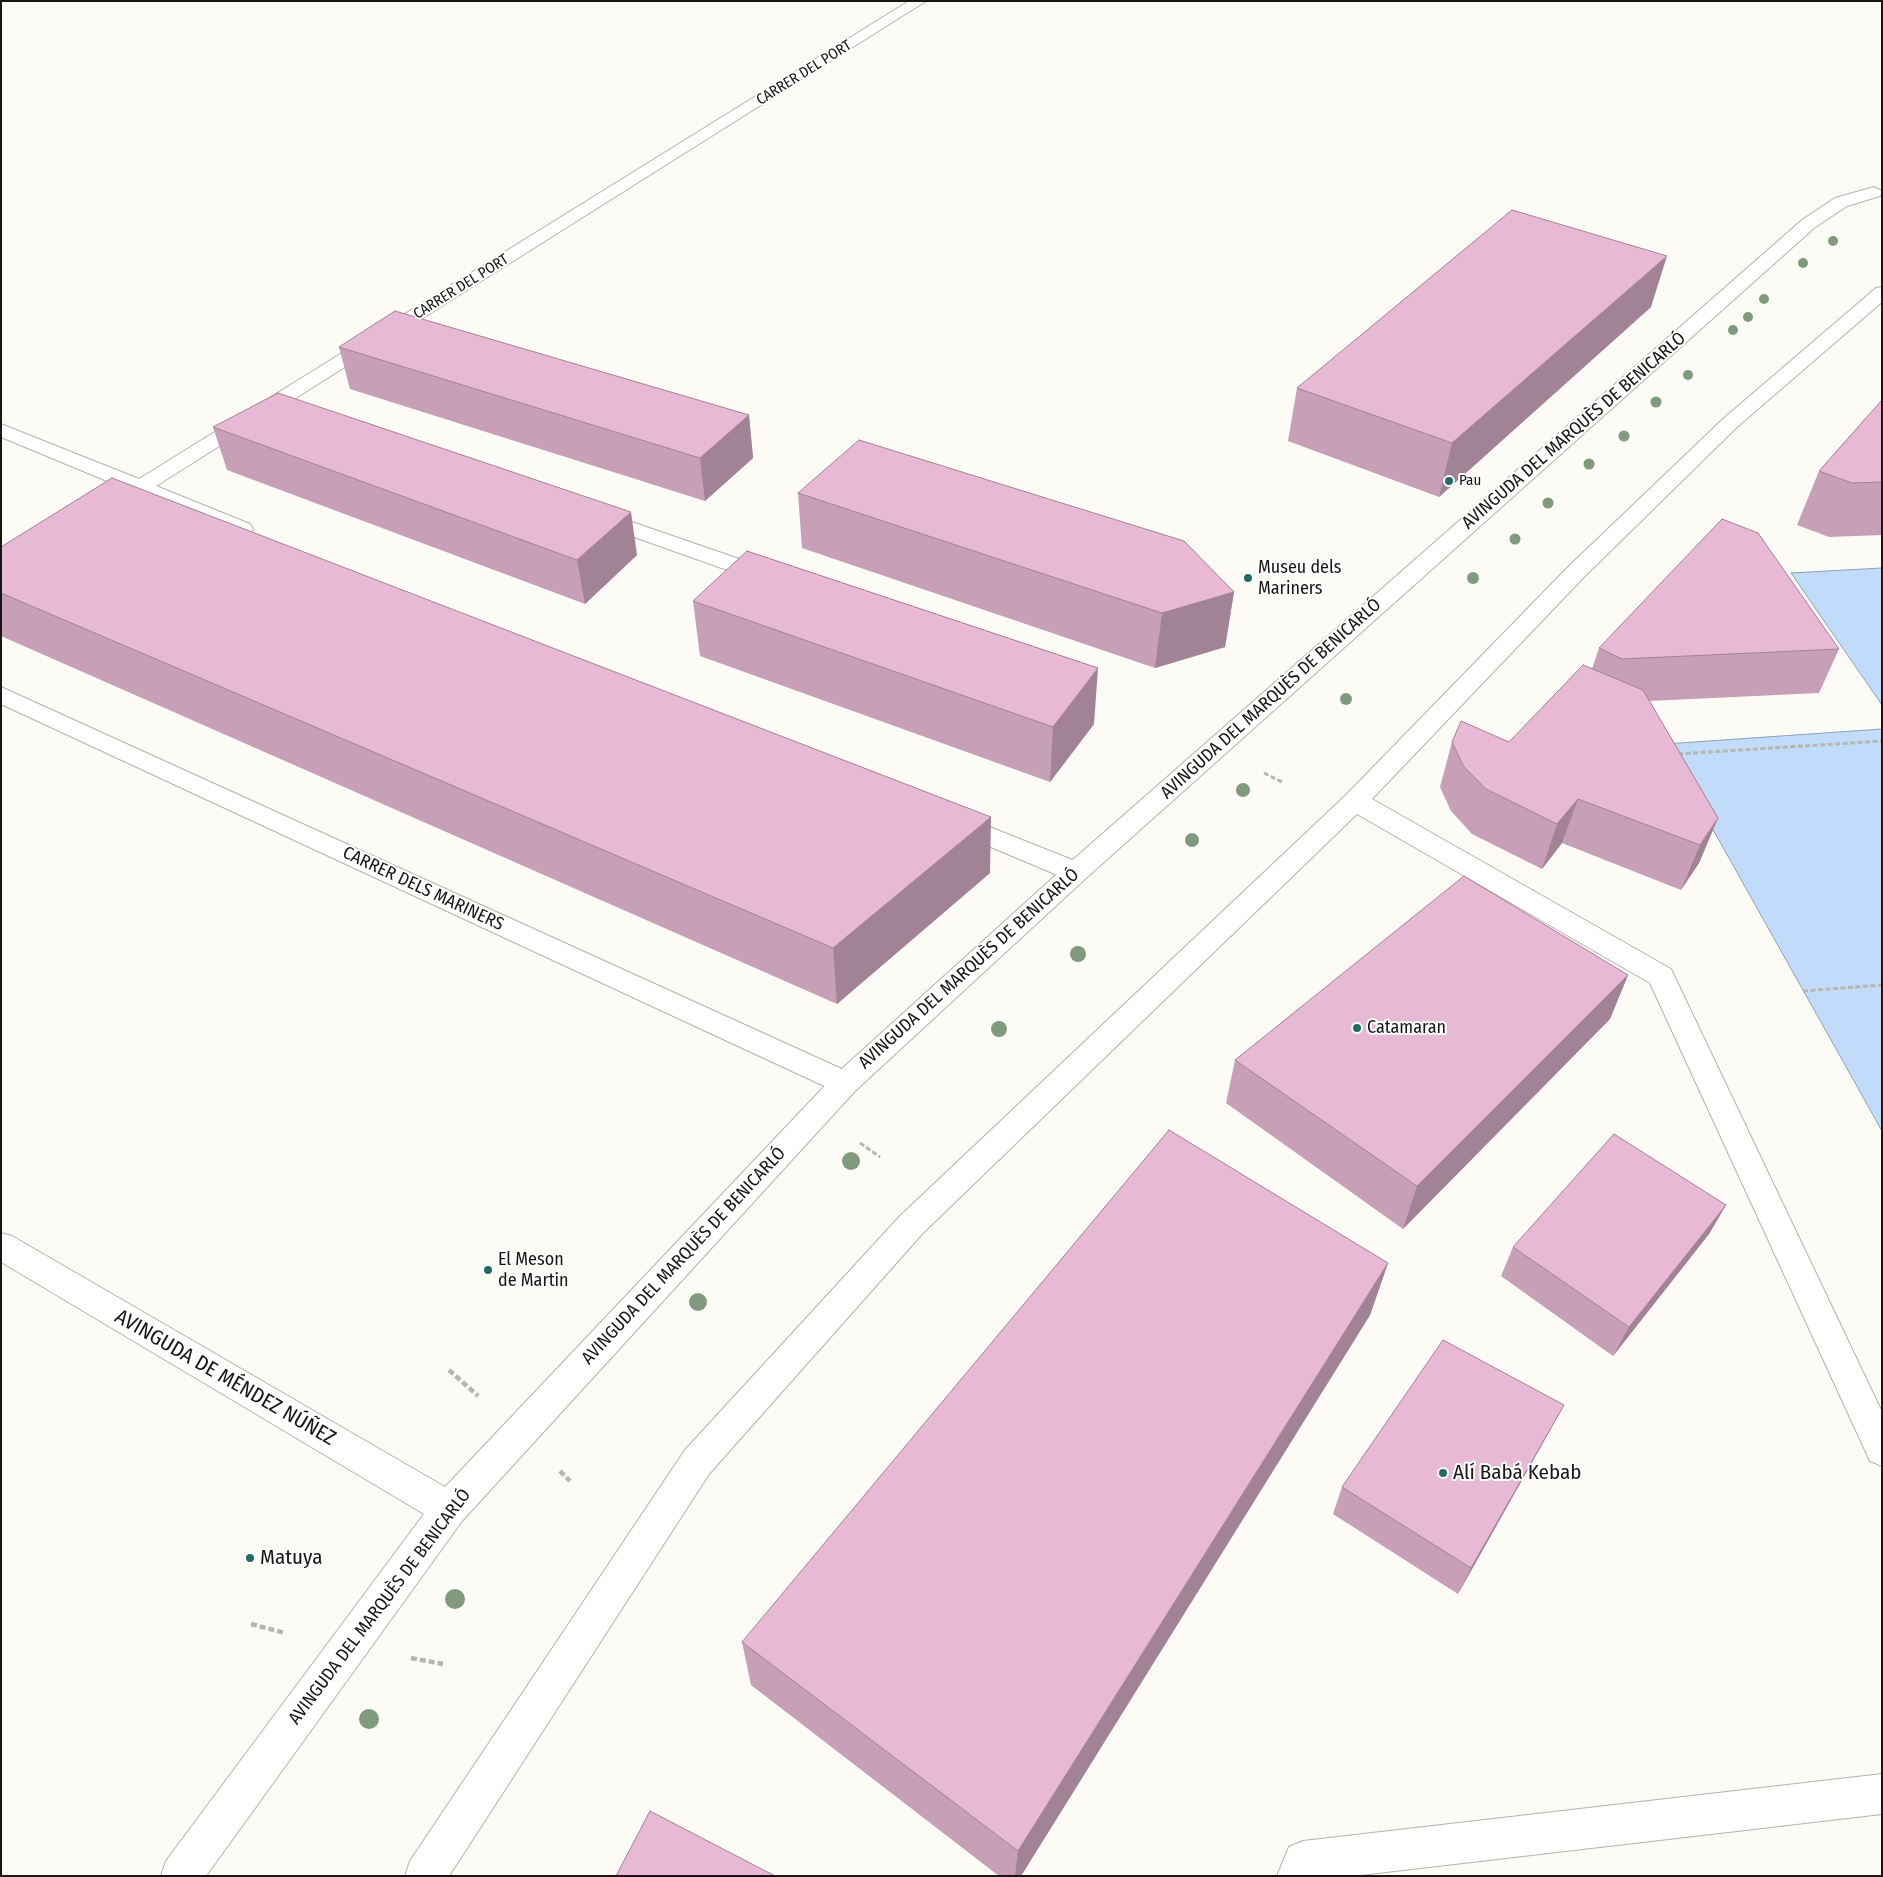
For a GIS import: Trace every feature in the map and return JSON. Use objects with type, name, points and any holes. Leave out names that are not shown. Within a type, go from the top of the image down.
[{"type":"street","name":"CARRER DEL PORT","points":[[115,502],[919,1]]},
{"type":"street","name":"AVINGUDA DEL MARQUÈS DE BENICARLÓ","points":[[182,1876],[449,1509],[845,1083],[1076,872],[1808,224],[1842,202],[1879,192]]},
{"type":"street","points":[[425,1876],[697,1462],[911,1225],[1355,801],[1575,573],[1730,423],[1882,292]]},
{"type":"street","points":[[275,402],[304,412]]},
{"type":"street","points":[[1,430],[259,536]]},
{"type":"street","points":[[585,512],[783,582]]},
{"type":"street","name":"CARRER DELS MARINERS","points":[[1,695],[845,1083]]},
{"type":"street","points":[[1355,801],[1661,976],[1882,1450]]},
{"type":"street","points":[[933,812],[1076,872]]},
{"type":"street","name":"AVINGUDA DE MÉNDEZ NÚÑEZ","points":[[1,1246],[449,1509]]},
{"type":"street","points":[[1297,1876],[1304,1861],[1882,1794]]},
{"type":"path","points":[[1670,754],[1882,741]]},
{"type":"path","points":[[1803,991],[1882,986]]},
{"type":"water","points":[[1882,568],[1882,705],[1791,573]]},
{"type":"water","points":[[1882,729],[1882,1131],[1665,744]]},
{"type":"building","points":[[1512,210],[1667,256],[1452,443],[1297,388]]},
{"type":"building","points":[[395,311],[749,415],[700,458],[339,347]]},
{"type":"building","points":[[278,393],[631,512],[577,560],[213,427]]},
{"type":"building","points":[[1882,400],[1882,482],[1852,483],[1819,471]]},
{"type":"building","points":[[859,440],[1184,541],[1234,592],[1162,613],[798,493]]},
{"type":"building","points":[[112,478],[991,817],[833,948],[1,593],[1,547]]},
{"type":"building","points":[[1722,519],[1758,533],[1839,649],[1622,659],[1599,648]]},
{"type":"building","points":[[747,551],[1098,668],[1053,727],[693,601]]},
{"type":"building","points":[[1583,665],[1643,690],[1718,818],[1700,845],[1578,799],[1557,824],[1486,789],[1464,767],[1452,742],[1461,721],[1509,742]]},
{"type":"building","points":[[1464,876],[1628,975],[1417,1186],[1235,1060]]},
{"type":"building","points":[[1169,1130],[1388,1263],[1018,1851],[742,1642]]},
{"type":"building","points":[[1614,1134],[1726,1205],[1629,1327],[1513,1247]]},
{"type":"building","name":"Alí Babá Kebab","points":[[1443,1340],[1564,1405],[1471,1568],[1342,1487]]},
{"type":"building","points":[[650,1811],[775,1876],[616,1876]]},
{"type":"place","name":"Pau","points":[[1449,481]]},
{"type":"place","name":"Museu dels Mariners","points":[[1248,578]]},
{"type":"place","name":"Catamaran","points":[[1357,1028]]},
{"type":"place","name":"El Meson de Martin","points":[[488,1270]]},
{"type":"place","name":"Alí Babá Kebab","points":[[1443,1473]]},
{"type":"place","name":"Matuya","points":[[250,1558]]}]
